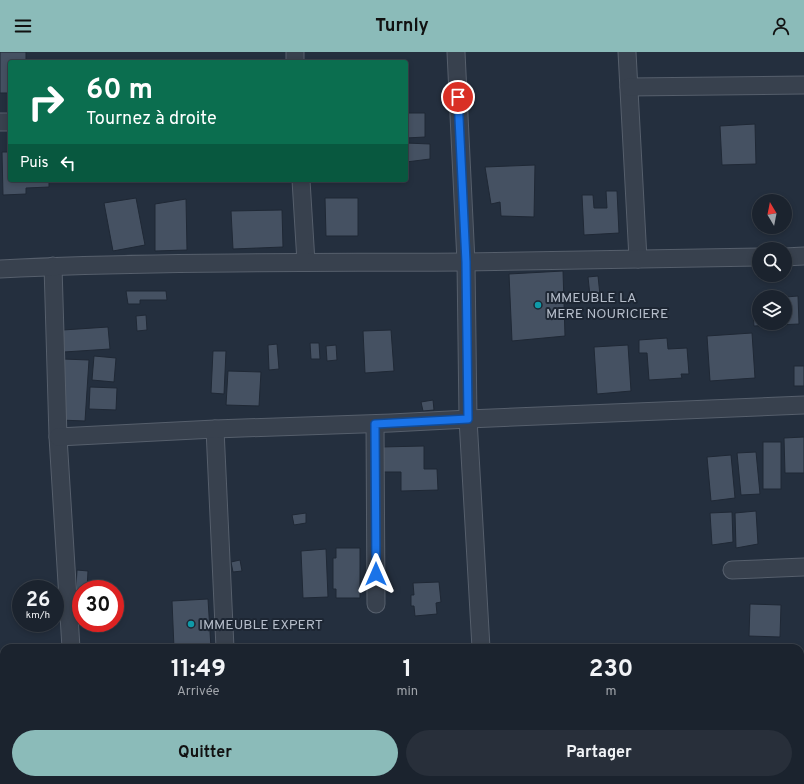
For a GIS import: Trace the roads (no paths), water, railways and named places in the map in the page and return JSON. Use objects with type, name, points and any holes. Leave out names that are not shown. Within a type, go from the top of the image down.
[{"type":"street","points":[[456,52],[466,262],[468,419],[481,644]]},
{"type":"street","points":[[627,52],[638,259]]},
{"type":"street","points":[[629,87],[804,86]]},
{"type":"street","points":[[301,182],[306,262]]},
{"type":"street","points":[[792,257],[804,256]]},
{"type":"street","points":[[0,269],[53,266],[306,262],[466,262],[752,257]]},
{"type":"street","points":[[53,266],[58,437],[71,644]]},
{"type":"street","points":[[58,437],[215,429],[375,424],[804,405]]},
{"type":"street","points":[[375,424],[376,604]]},
{"type":"street","points":[[215,429],[225,644]]},
{"type":"street","points":[[732,570],[804,567]]},
{"type":"place","name":"IMMEUBLE LA MERE NOURICIERE","points":[[538,305]]},
{"type":"place","name":"IMMEUBLE EXPERT","points":[[191,624]]}]
